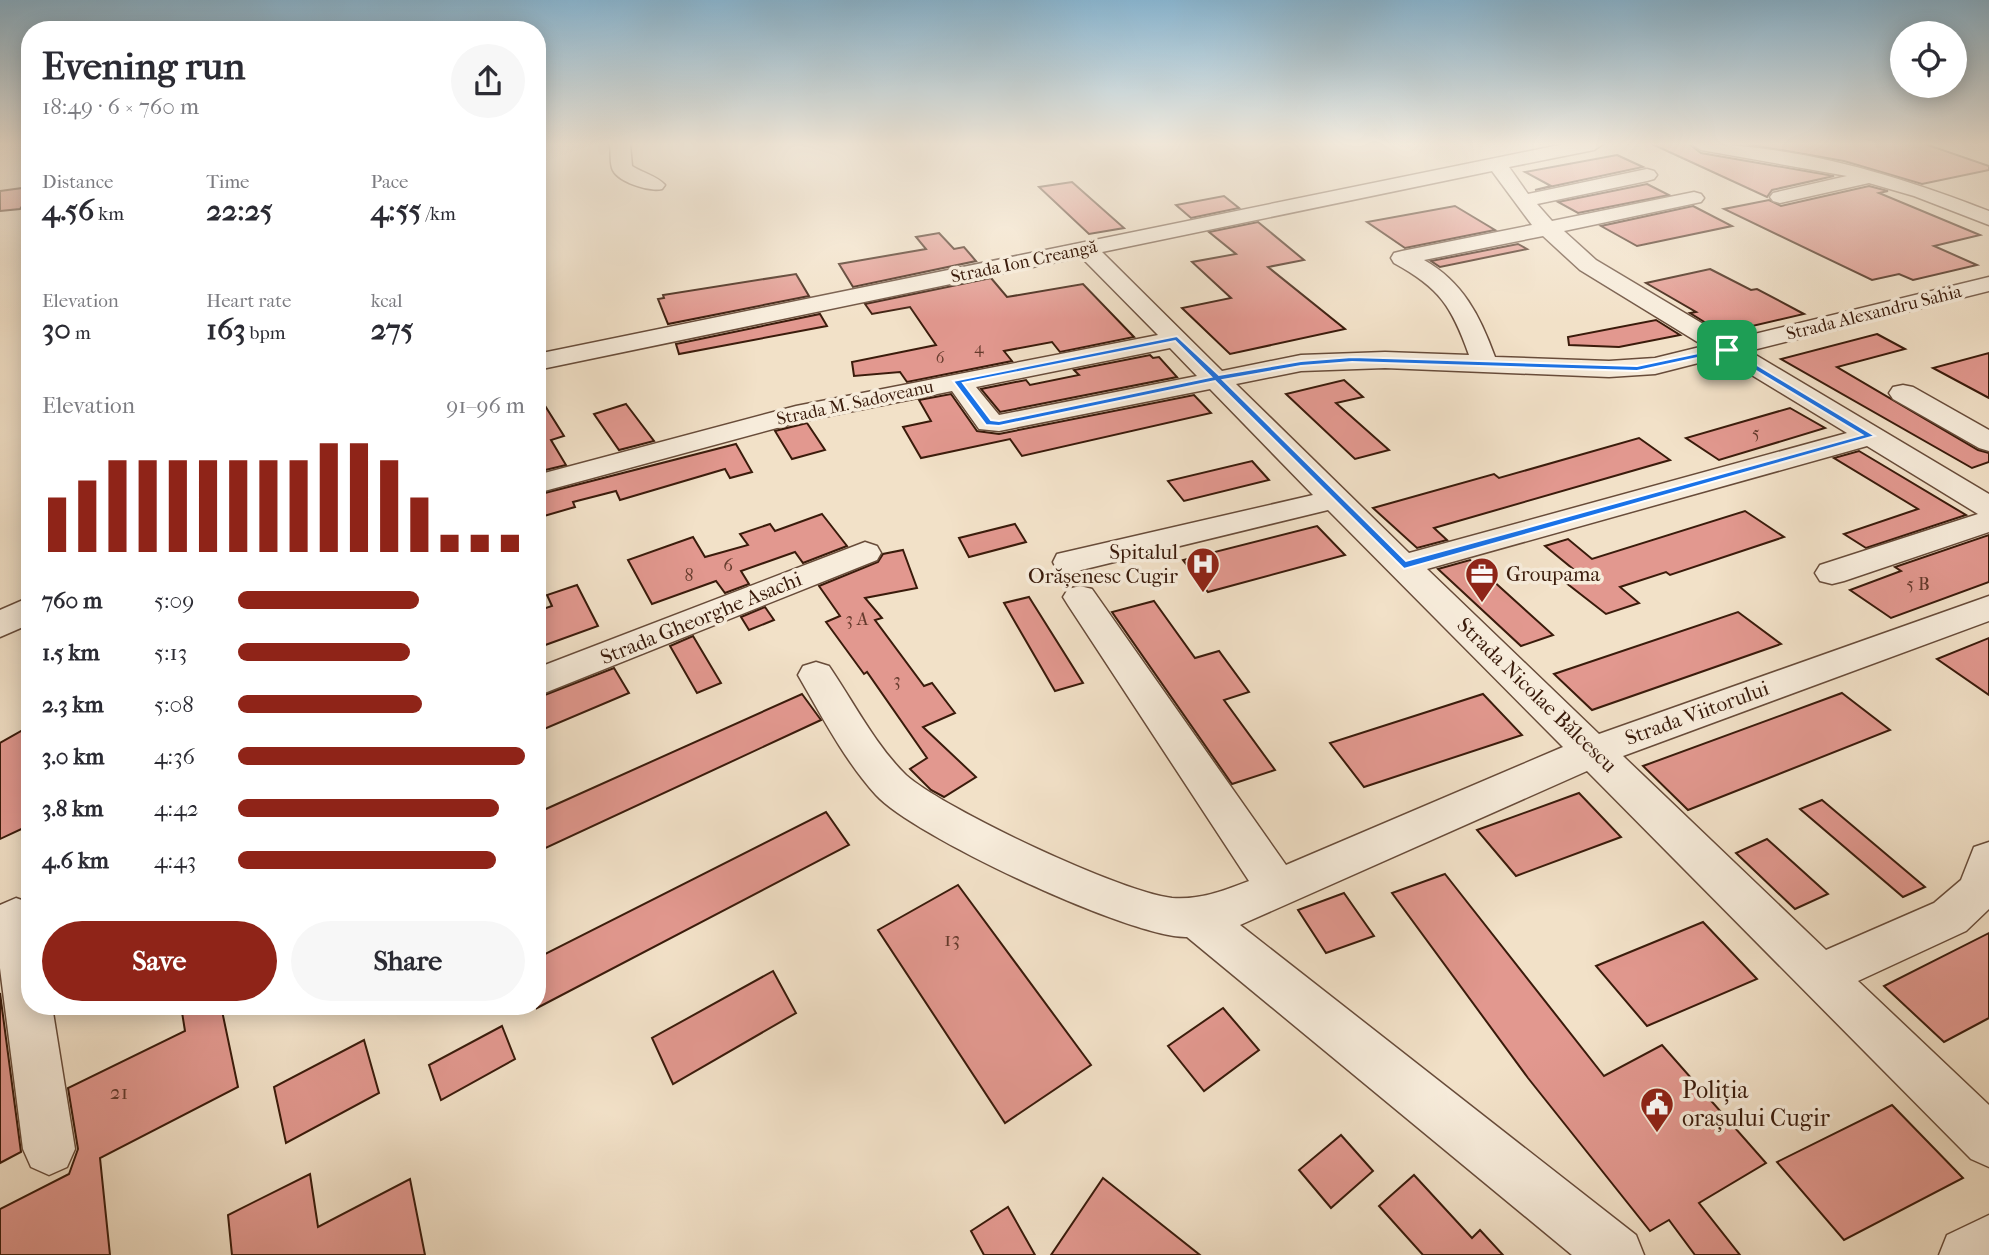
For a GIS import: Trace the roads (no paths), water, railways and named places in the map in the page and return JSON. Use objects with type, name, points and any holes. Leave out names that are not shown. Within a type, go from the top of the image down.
[{"type":"street","name":"Strada Ion Creangă","points":[[546,360],[1311,203]]},
{"type":"street","points":[[1524,203],[1548,229],[1588,265],[1989,507]]},
{"type":"street","points":[[1485,364],[1459,299],[1438,278],[1402,258],[1672,203]]},
{"type":"street","points":[[1946,203],[1989,219]]},
{"type":"street","name":"Strada Nicolae Bălcescu","points":[[1086,249],[1335,499],[1989,1141]]},
{"type":"street","name":"Strada Alexandru Sahia","points":[[958,381],[989,423],[999,423],[1275,367],[1327,361],[1385,360],[1637,369],[1727,350],[1989,284]]},
{"type":"street","name":"Strada M. Sadoveanu","points":[[546,482],[796,414],[1177,339]]},
{"type":"street","points":[[1903,393],[1989,442]]},
{"type":"street","points":[[1404,565],[1870,436]]},
{"type":"street","points":[[1278,888],[1074,579],[1335,499]]},
{"type":"street","points":[[1832,573],[1989,521]]},
{"type":"street","name":"Strada Gheorghe Asachi","points":[[546,679],[865,553]]},
{"type":"street","name":"Strada Viitorului","points":[[1205,915],[1278,888],[1594,751],[1989,608]]},
{"type":"street","points":[[0,625],[21,614]]},
{"type":"street","points":[[816,675],[892,787],[942,819],[1126,905],[1169,918],[1205,915],[1616,1255]]},
{"type":"street","points":[[1821,975],[1950,917],[1976,893],[1986,878],[1989,860]]},
{"type":"street","points":[[15,918],[21,959]]},
{"type":"street","points":[[29,1015],[49,1149]]},
{"type":"street","points":[[1967,1255],[1989,1243]]},
{"type":"place","name":"Spitalul Orășenesc Cugir","points":[[1203,594]]},
{"type":"place","name":"Groupama","points":[[1482,604]]},
{"type":"place","name":"Poliția orașului Cugir","points":[[1657,1134]]}]
